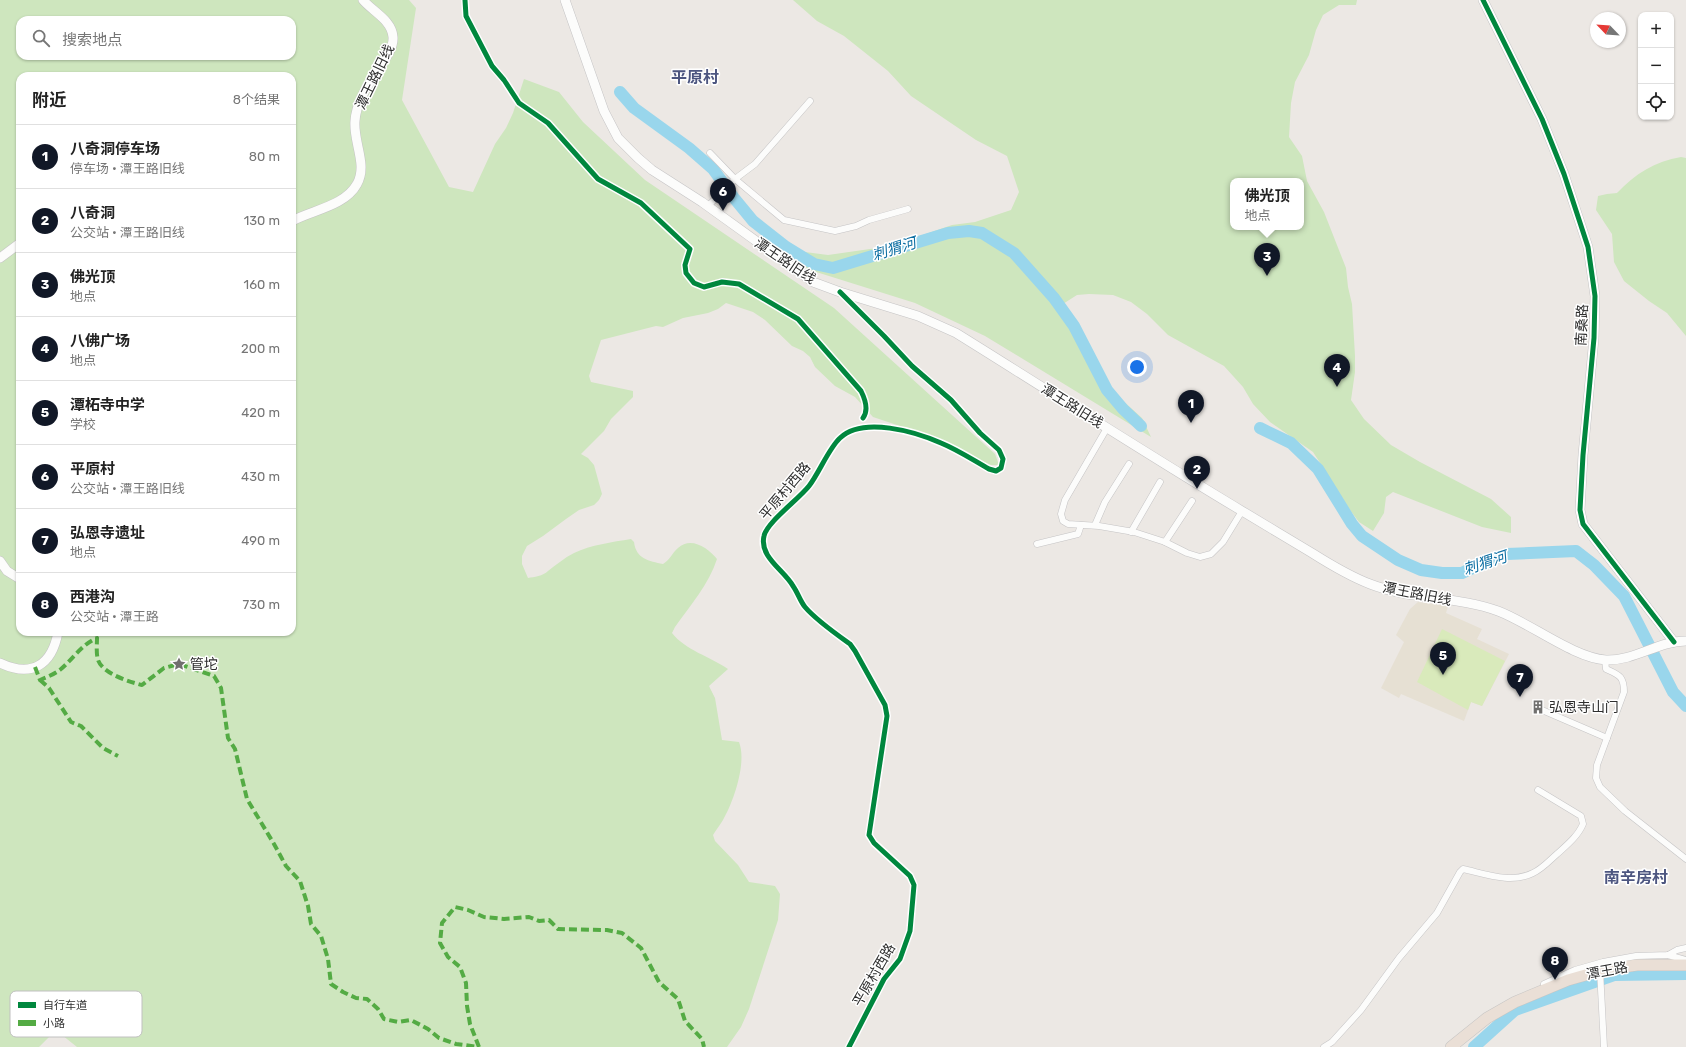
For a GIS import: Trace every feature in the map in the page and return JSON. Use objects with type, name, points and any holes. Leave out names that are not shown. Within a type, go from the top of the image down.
[{"type":"highway","name":"潭王路","points":[[1451,1047],[1487,1018],[1515,1002],[1568,980],[1600,971],[1638,965],[1686,965]]},
{"type":"main road","name":"潭王路旧线","points":[[296,219],[343,198],[354,188],[359,179],[361,163],[355,130],[357,112],[365,90],[391,49],[393,38],[389,25],[363,0]]},
{"type":"main road","name":"潭王路旧线","points":[[565,0],[604,111],[618,138],[652,170],[708,206],[813,282],[840,292],[900,310],[940,325],[956,333],[1242,511],[1342,571],[1371,584],[1410,596],[1454,601],[1489,608],[1510,616],[1577,651],[1606,660],[1616,660],[1671,643],[1686,641]]},
{"type":"main road","name":"南桑路","points":[[1483,0],[1542,119],[1564,174],[1588,247],[1595,296],[1594,338],[1583,455],[1580,510],[1583,524],[1671,643]]},
{"type":"main road","points":[[0,258],[16,245]]},
{"type":"main road","points":[[0,561],[7,572],[16,577]]},
{"type":"main road","points":[[0,663],[20,668],[40,665],[45,662],[53,650],[57,636]]},
{"type":"street","points":[[465,0],[466,16],[492,66],[504,80],[519,103],[548,123],[598,179],[642,203],[690,249],[685,264],[686,273],[694,283],[704,287],[722,282],[739,284],[798,319],[861,391],[866,402],[866,415],[864,418]]},
{"type":"street","points":[[708,206],[735,180],[755,164],[810,101]]},
{"type":"street","points":[[710,153],[735,180],[784,220],[835,231],[856,226],[869,220],[908,209]]},
{"type":"street","name":"平原村西路","points":[[840,292],[912,366],[952,400],[980,433],[999,450],[1003,459],[1001,468],[996,471],[989,469],[941,443],[918,435],[893,429],[874,427],[858,428],[839,438],[808,487],[770,526],[764,535],[764,546],[767,555],[793,586],[799,599],[806,608],[850,644],[855,651],[885,705],[887,716],[869,835],[874,843],[910,876],[914,885],[910,931],[900,959],[884,979],[849,1047]]},
{"type":"street","points":[[1107,428],[1065,500],[1061,514],[1063,521],[1068,524],[1095,526],[1131,532],[1165,542],[1188,554],[1200,557],[1211,554],[1223,542],[1242,511]]},
{"type":"street","points":[[1095,526],[1105,502],[1128,464]]},
{"type":"street","points":[[1131,532],[1160,482]]},
{"type":"street","points":[[1165,542],[1192,501]]},
{"type":"street","points":[[1038,544],[1078,534],[1081,525]]},
{"type":"street","points":[[1606,660],[1606,669],[1619,675],[1624,682],[1624,692],[1597,765],[1596,778],[1600,787],[1625,811],[1686,859]]},
{"type":"street","points":[[1542,710],[1607,738]]},
{"type":"street","points":[[1324,1047],[1332,1042],[1361,1010],[1399,958],[1436,913],[1460,872],[1463,870],[1499,878],[1514,878],[1533,873],[1560,852],[1580,832],[1583,824],[1581,816],[1538,790]]},
{"type":"street","points":[[1668,955],[1676,950],[1686,948]]},
{"type":"street","points":[[1535,994],[1539,987],[1582,968],[1603,962],[1636,956],[1668,955],[1686,960]]},
{"type":"street","points":[[1600,971],[1602,986],[1604,1047]]},
{"type":"street","points":[[1443,1047],[1468,1033]]},
{"type":"shaded area","points":[[1418,602],[1448,606],[1446,613],[1482,629],[1477,639],[1509,654],[1482,706],[1471,702],[1464,721],[1401,694],[1399,698],[1381,688],[1404,642],[1396,635],[1410,609]]},
{"type":"green space","points":[[0,0],[409,0],[416,8],[402,100],[449,187],[473,192],[495,144],[506,128],[513,113],[524,79],[559,92],[583,122],[645,180],[834,308],[995,454],[999,465],[991,465],[915,431],[873,417],[855,397],[835,386],[815,367],[810,357],[803,351],[792,346],[765,320],[753,312],[726,303],[718,309],[708,313],[683,318],[663,327],[656,326],[601,340],[589,376],[591,382],[633,391],[633,397],[611,419],[604,431],[581,454],[588,458],[594,465],[602,494],[594,505],[579,510],[527,546],[522,556],[522,564],[528,578],[536,577],[546,573],[567,557],[581,550],[602,544],[631,539],[634,542],[635,548],[640,556],[658,563],[663,564],[678,548],[688,543],[699,545],[709,551],[717,559],[714,568],[704,586],[672,633],[677,639],[691,649],[728,669],[709,686],[715,698],[722,740],[739,742],[741,760],[735,792],[723,820],[713,835],[715,841],[738,865],[749,882],[775,886],[780,894],[778,920],[749,1009],[741,1027],[727,1047],[77,1047],[64,1037],[142,1037],[142,991],[10,991],[10,1037],[49,1037],[39,1047],[0,1047]]},
{"type":"green space","points":[[793,0],[1357,0],[1356,5],[1339,5],[1323,15],[1316,30],[1309,55],[1295,82],[1291,103],[1289,137],[1302,156],[1307,181],[1324,212],[1346,268],[1352,304],[1355,356],[1355,372],[1351,400],[1364,419],[1391,445],[1491,499],[1511,517],[1511,533],[1482,527],[1393,492],[1386,497],[1384,513],[1373,531],[1359,522],[1341,498],[1313,452],[1270,422],[1253,404],[1243,387],[1224,366],[1168,335],[1147,314],[1131,302],[1113,295],[1077,295],[1055,309],[1073,332],[1087,358],[1102,379],[1142,418],[1151,437],[985,336],[915,303],[806,268],[801,260],[805,252],[828,255],[891,246],[952,225],[975,222],[1011,210],[1019,192],[1007,156],[976,140],[911,96],[888,71],[844,36],[817,21]]},
{"type":"green space","points":[[1681,157],[1686,158],[1686,336],[1667,313],[1624,281],[1614,262],[1612,234],[1596,210],[1598,196],[1617,193],[1638,174],[1646,169]]},
{"type":"green space","points":[[1442,629],[1505,661],[1482,706],[1471,702],[1468,710],[1417,682]]},
{"type":"waterway","name":"刺猬河","points":[[620,92],[634,108],[689,148],[713,169],[753,221],[786,247],[814,264],[833,268],[948,233],[969,231],[982,233],[1014,253],[1054,298],[1074,326],[1107,390],[1123,409],[1141,426]]},
{"type":"waterway","name":"刺猬河","points":[[1260,428],[1291,443],[1318,469],[1352,524],[1362,536],[1398,560],[1421,570],[1442,573],[1462,573],[1507,554],[1576,551],[1594,565],[1624,596],[1673,692],[1686,706]]},
{"type":"waterway","points":[[1474,1047],[1515,1010],[1614,975],[1686,974]]},
{"type":"marked path","points":[[35,667],[40,680],[51,675],[61,669],[82,648],[97,638],[97,657],[101,665],[117,677],[131,682],[142,685],[164,668],[179,664],[214,676],[221,688],[228,738],[235,749],[247,799],[286,866],[300,881],[308,906],[311,924],[321,936],[328,959],[331,984],[356,998],[367,999],[378,1009],[384,1019],[398,1022],[411,1020],[428,1029],[439,1038],[456,1044],[479,1047]]},
{"type":"marked path","points":[[40,680],[49,688],[71,722],[81,726],[103,748],[118,756]]},
{"type":"marked path","points":[[479,1047],[470,1024],[467,1006],[466,983],[460,967],[448,957],[440,943],[442,923],[455,907],[468,910],[484,917],[504,919],[529,917],[539,921],[549,920],[558,929],[607,930],[622,933],[641,948],[659,982],[678,999],[685,1021],[702,1039],[704,1047]]},
{"type":"cycle path","points":[[465,0],[466,16],[492,66],[504,80],[519,103],[548,123],[598,179],[641,203],[690,249],[685,265],[686,273],[694,283],[704,287],[722,282],[739,284],[798,319],[861,391],[866,408],[863,418]]},
{"type":"cycle path","points":[[1483,0],[1542,119],[1564,174],[1588,247],[1595,296],[1594,338],[1583,455],[1580,510],[1583,524],[1674,642]]},
{"type":"cycle path","points":[[840,292],[912,366],[951,400],[980,433],[999,450],[1003,459],[1001,468],[996,471],[989,469],[947,446],[918,434],[890,428],[875,427],[850,431],[836,442],[809,486],[771,524],[766,530],[764,536],[763,544],[769,557],[789,580],[805,607],[820,622],[850,644],[855,651],[885,705],[887,716],[869,835],[874,843],[910,876],[914,885],[910,931],[900,959],[884,979],[849,1047]]},
{"type":"place","name":"平原村","points":[[723,211]]},
{"type":"place","name":"佛光顶","points":[[1267,276]]},
{"type":"place","name":"八佛广场","points":[[1337,387]]},
{"type":"place","name":"八奇洞停车场","points":[[1191,423]]},
{"type":"place","name":"八奇洞","points":[[1197,489]]},
{"type":"place","name":"管坨","points":[[179,664]]},
{"type":"place","name":"潭柘寺中学","points":[[1443,675]]},
{"type":"place","name":"弘恩寺遗址","points":[[1520,697]]},
{"type":"place","name":"弘恩寺山门","points":[[1538,707]]},
{"type":"place","name":"西港沟","points":[[1555,980]]},
{"type":"district","name":"平原村","points":[[695,77]]},
{"type":"district","name":"南辛房村","points":[[1636,877]]}]
